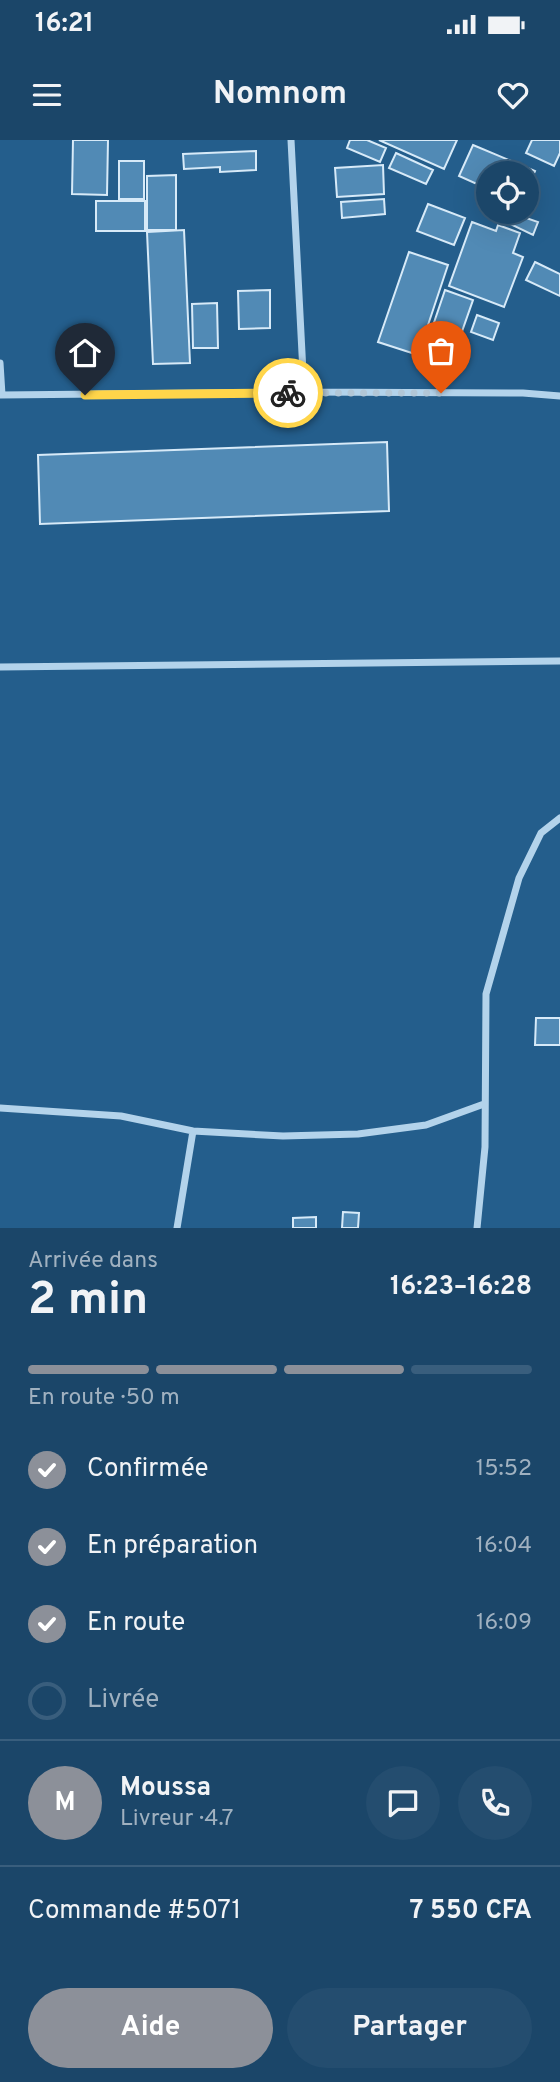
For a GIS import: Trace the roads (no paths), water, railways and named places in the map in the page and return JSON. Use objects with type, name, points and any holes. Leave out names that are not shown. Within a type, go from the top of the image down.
[{"type":"street","points":[[292,140],[304,392]]},
{"type":"street","points":[[0,363],[1,395],[304,392],[523,393],[560,396]]},
{"type":"street","points":[[0,667],[560,661]]},
{"type":"street","points":[[477,1228],[485,1147],[486,994],[519,878],[541,833],[560,818]]},
{"type":"street","points":[[0,1108],[121,1116],[193,1131],[283,1136],[358,1134],[426,1125],[484,1104]]},
{"type":"street","points":[[177,1228],[193,1131]]}]
